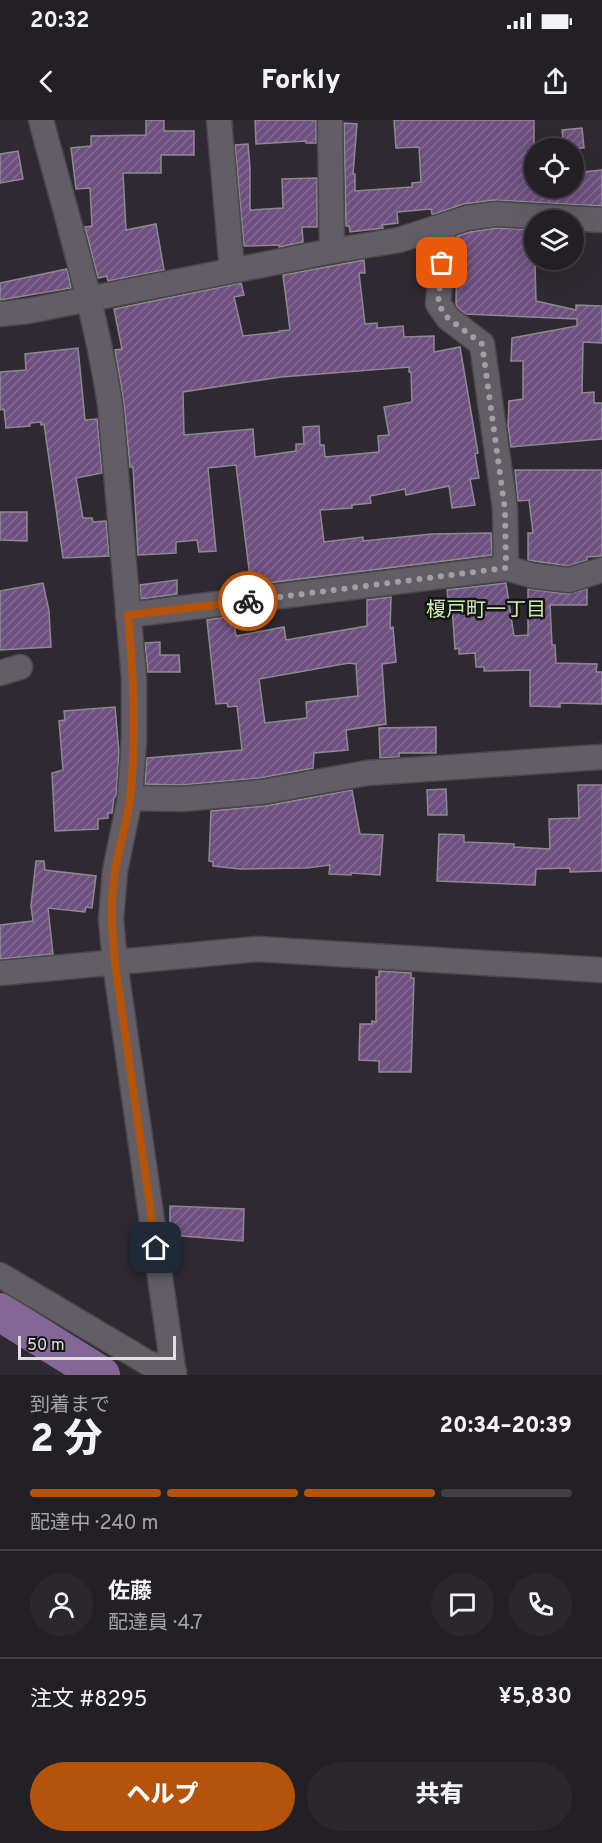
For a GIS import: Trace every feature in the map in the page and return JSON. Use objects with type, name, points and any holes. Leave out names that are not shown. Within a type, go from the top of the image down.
[{"type":"street","points":[[0,1275],[148,1363],[174,1373],[115,963],[111,919],[115,871],[130,798],[134,739],[134,678],[110,404],[89,298],[41,120]]},
{"type":"street","points":[[219,120],[232,270]]},
{"type":"street","points":[[330,120],[332,250]]},
{"type":"street","points":[[0,314],[28,311],[332,250],[399,240],[467,218],[496,214],[602,220]]},
{"type":"street","points":[[439,228],[444,243],[438,304],[448,318],[482,344],[505,510],[506,568]]},
{"type":"street","points":[[128,615],[506,568],[534,576],[569,580],[602,570]]},
{"type":"street","points":[[130,798],[182,799],[262,792],[367,773],[602,757]]},
{"type":"street","points":[[0,973],[257,949],[602,970]]},
{"type":"building","points":[[146,120],[164,120],[164,131],[194,131],[194,155],[161,155],[161,173],[123,173],[126,230],[156,224],[164,270],[108,281],[107,276],[98,278],[85,227],[92,226],[90,188],[76,189],[71,148],[91,146],[91,136],[146,135]]},
{"type":"building","points":[[255,120],[316,120],[316,143],[306,143],[306,141],[256,144]]},
{"type":"building","points":[[394,120],[534,120],[534,138],[524,138],[524,198],[584,198],[584,172],[602,170],[602,206],[494,200],[463,204],[435,214],[432,214],[431,209],[397,212],[398,223],[382,225],[383,228],[350,232],[349,226],[346,226],[344,123],[357,124],[353,174],[355,174],[355,191],[412,187],[412,183],[421,182],[419,147],[396,148]]},
{"type":"building","points":[[582,128],[583,138],[563,138],[562,130]]},
{"type":"building","points":[[248,144],[250,210],[283,208],[282,179],[317,178],[317,227],[302,227],[303,242],[279,247],[279,245],[244,246],[235,145]]},
{"type":"building","points":[[18,151],[23,179],[0,183],[0,154]]},
{"type":"building","points":[[497,228],[524,229],[524,270],[535,270],[536,301],[576,310],[576,305],[602,306],[602,343],[583,342],[582,393],[594,392],[594,403],[602,403],[602,439],[511,447],[508,425],[509,401],[523,399],[523,361],[511,361],[512,338],[577,326],[577,319],[466,314],[458,308],[456,304],[457,236]]},
{"type":"building","points":[[364,260],[365,273],[359,273],[365,324],[377,323],[377,328],[403,326],[404,337],[434,336],[434,352],[460,347],[478,453],[475,454],[479,478],[470,479],[475,505],[452,508],[449,486],[406,495],[405,489],[370,496],[371,503],[352,505],[352,508],[320,510],[324,542],[363,537],[363,541],[432,534],[491,533],[492,555],[251,585],[236,465],[208,468],[216,551],[199,552],[197,540],[176,542],[176,553],[138,555],[133,467],[130,467],[124,403],[115,350],[122,349],[114,309],[241,283],[244,295],[234,297],[243,336],[290,330],[283,275]],"holes":[[[409,367],[409,372],[411,372],[412,402],[384,407],[389,435],[378,436],[379,452],[325,457],[324,445],[320,445],[319,426],[303,427],[304,444],[296,444],[296,451],[255,457],[253,429],[184,435],[183,392],[281,377]]]},
{"type":"building","points":[[67,269],[71,288],[0,300],[0,283]]},
{"type":"building","points":[[78,348],[85,420],[97,419],[102,473],[76,478],[83,518],[92,518],[93,522],[106,521],[109,556],[63,558],[44,424],[30,423],[30,426],[6,428],[4,409],[0,410],[0,372],[26,370],[25,354]]},
{"type":"building","points":[[515,470],[602,470],[602,556],[587,557],[587,560],[568,566],[528,560],[528,533],[533,533],[529,500],[518,501]]},
{"type":"building","points":[[0,512],[27,512],[27,541],[0,540]]},
{"type":"building","points":[[177,580],[177,594],[141,599],[140,585]]},
{"type":"building","points":[[43,583],[49,611],[51,647],[0,650],[0,591]]},
{"type":"building","points":[[506,583],[514,636],[528,635],[528,589],[567,594],[587,589],[587,605],[550,605],[552,645],[555,645],[556,663],[597,664],[596,672],[602,672],[602,704],[560,703],[560,707],[530,706],[530,670],[484,671],[484,667],[476,667],[475,653],[459,654],[459,648],[455,649],[452,607],[449,608],[447,590]]},
{"type":"building","points":[[391,597],[390,628],[393,627],[396,662],[382,664],[386,724],[346,730],[348,750],[314,753],[313,768],[260,778],[182,785],[145,784],[147,758],[242,750],[237,706],[228,707],[227,703],[216,704],[207,620],[233,616],[236,636],[284,627],[286,640],[367,626],[367,600]],"holes":[[[349,663],[356,664],[358,696],[306,702],[307,718],[265,723],[259,679]]]},
{"type":"building","points":[[160,642],[160,655],[179,655],[180,672],[148,672],[145,643]]},
{"type":"building","points":[[115,707],[119,752],[116,796],[112,813],[108,813],[108,818],[98,819],[98,829],[55,831],[52,773],[63,770],[59,721],[65,720],[64,711]]},
{"type":"building","points":[[436,727],[436,753],[399,753],[399,757],[380,758],[379,728]]},
{"type":"building","points":[[578,785],[602,785],[602,871],[570,872],[570,868],[536,869],[535,885],[437,881],[439,834],[464,835],[464,842],[514,844],[514,847],[550,849],[549,819],[579,818]]},
{"type":"building","points":[[446,789],[447,815],[428,815],[427,790]]},
{"type":"building","points":[[352,790],[360,834],[383,835],[380,875],[329,874],[330,865],[307,868],[240,869],[213,866],[213,862],[209,861],[211,811],[265,806]]},
{"type":"building","points":[[36,861],[44,861],[45,870],[96,876],[92,908],[86,907],[85,912],[48,908],[53,954],[0,959],[0,925],[33,921],[31,906]]},
{"type":"building","points":[[379,971],[411,973],[411,978],[414,978],[411,1072],[379,1072],[379,1061],[359,1060],[360,1024],[376,1022],[376,977],[379,977]]},
{"type":"building","points":[[170,1206],[244,1209],[243,1241],[170,1235]]},
{"type":"waterway","points":[[0,1312],[101,1375]]},
{"type":"way so far","points":[[248,601],[506,568],[505,510],[482,344],[448,318],[438,304],[442,263]]},
{"type":"district","name":"榎戸町一丁目","points":[[486,611]]},
{"type":"route","points":[[156,1248],[115,963],[111,919],[115,871],[130,798],[134,739],[134,678],[128,615],[248,601]]}]
